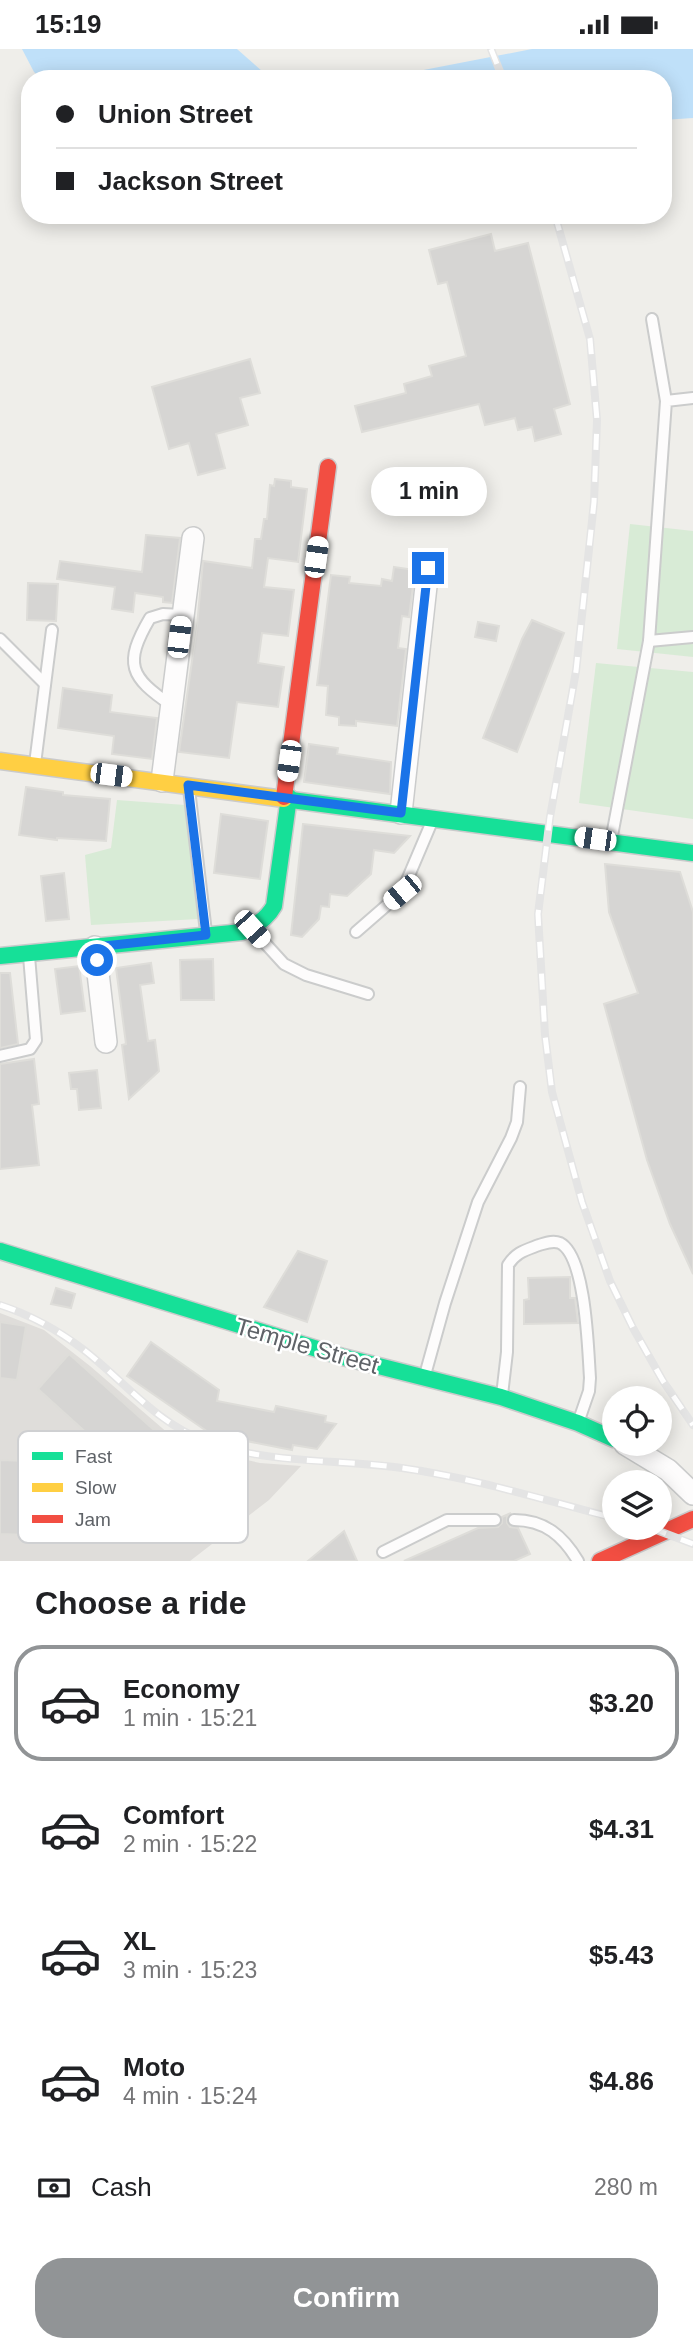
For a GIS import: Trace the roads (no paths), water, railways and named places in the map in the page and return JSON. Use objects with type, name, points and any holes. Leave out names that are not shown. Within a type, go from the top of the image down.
[{"type":"street","points":[[0,956],[252,929],[271,913],[328,467]]},
{"type":"street","points":[[162,781],[193,538]]},
{"type":"street","points":[[401,813],[428,568]]},
{"type":"street","points":[[0,761],[693,853]]},
{"type":"street","points":[[95,947],[106,1042]]},
{"type":"street","name":"Temple Street","points":[[0,1251],[306,1346],[501,1397],[602,1434]]},
{"type":"street","points":[[646,1456],[660,1464],[693,1494]]},
{"type":"street","points":[[600,1561],[693,1519]]},
{"type":"lane","points":[[611,841],[649,641],[666,401],[652,319]]},
{"type":"lane","points":[[666,401],[693,398]]},
{"type":"lane","points":[[171,705],[145,687],[135,673],[134,654],[149,618],[163,614],[182,615]]},
{"type":"lane","points":[[35,764],[52,630]]},
{"type":"lane","points":[[649,641],[693,637]]},
{"type":"lane","points":[[0,639],[45,684]]},
{"type":"lane","points":[[188,785],[206,935]]},
{"type":"lane","points":[[356,932],[402,892],[434,817]]},
{"type":"lane","points":[[252,929],[284,964],[306,975],[368,995]]},
{"type":"lane","points":[[0,1056],[30,1049],[36,1040],[29,953]]},
{"type":"lane","points":[[424,1378],[441,1314],[478,1202],[517,1122],[520,1087]]},
{"type":"lane","points":[[501,1397],[507,1352],[508,1265],[513,1256],[523,1251],[554,1241],[563,1244],[583,1291],[590,1378],[589,1391],[578,1423]]},
{"type":"lane","points":[[383,1552],[447,1520],[495,1520]]},
{"type":"lane","points":[[514,1520],[533,1522],[549,1528],[567,1544],[578,1561]]},
{"type":"water","points":[[22,49],[237,49],[261,70],[33,70]]},
{"type":"water","points":[[532,49],[693,49],[693,118],[672,119],[672,70],[424,70]]},
{"type":"railway","points":[[491,49],[499,70]]},
{"type":"railway","points":[[558,224],[590,339],[597,420],[594,502],[576,671],[550,817],[538,914],[545,1035],[552,1092],[582,1202],[610,1281],[663,1381],[693,1425]]},
{"type":"railway","points":[[0,1305],[33,1318],[64,1336],[99,1362],[156,1413],[184,1431]]},
{"type":"railway","points":[[248,1453],[429,1472],[602,1515]]},
{"type":"railway","points":[[672,1536],[693,1544]]}]
